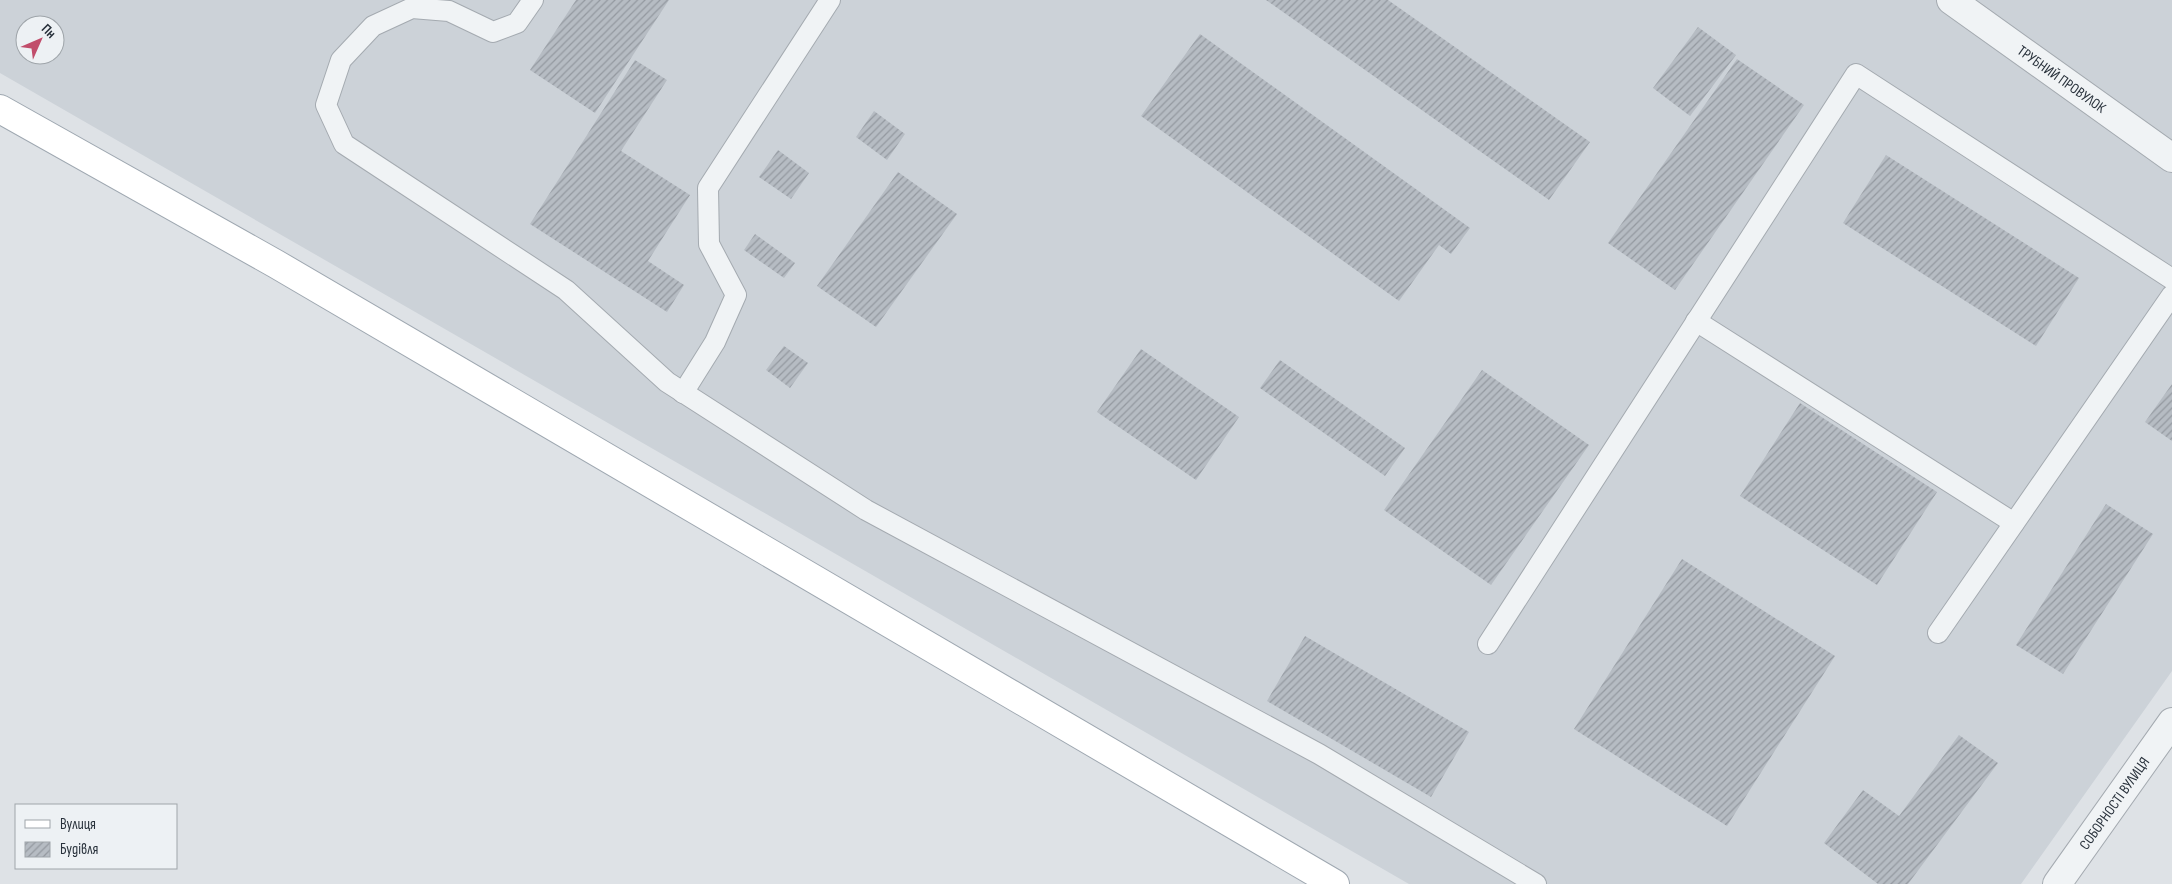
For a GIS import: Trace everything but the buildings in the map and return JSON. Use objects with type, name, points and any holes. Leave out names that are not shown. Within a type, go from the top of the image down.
[{"type":"main road","points":[[0,109],[276,264],[1335,884]]},
{"type":"street","name":"ТРУБНИЙ ПРОВУЛОК","points":[[1951,0],[2172,158]]},
{"type":"street","name":"СОБОРНОСТІ ВУЛИЦЯ","points":[[2057,884],[2172,722]]},
{"type":"lane","points":[[532,0],[517,22],[494,32],[449,11],[412,8],[372,26],[341,60],[326,105],[344,144],[566,290],[667,382],[866,510],[1319,754],[1536,884]]},
{"type":"lane","points":[[683,393],[715,342],[736,295],[709,244],[708,188],[830,0]]},
{"type":"lane","points":[[1488,644],[1856,74],[2172,279]]},
{"type":"lane","points":[[1938,632],[2172,296]]},
{"type":"lane","points":[[1696,321],[2014,523]]},
{"type":"shaded area","points":[[0,0],[2172,0],[2172,671],[2021,884],[1409,884],[0,73]]}]
